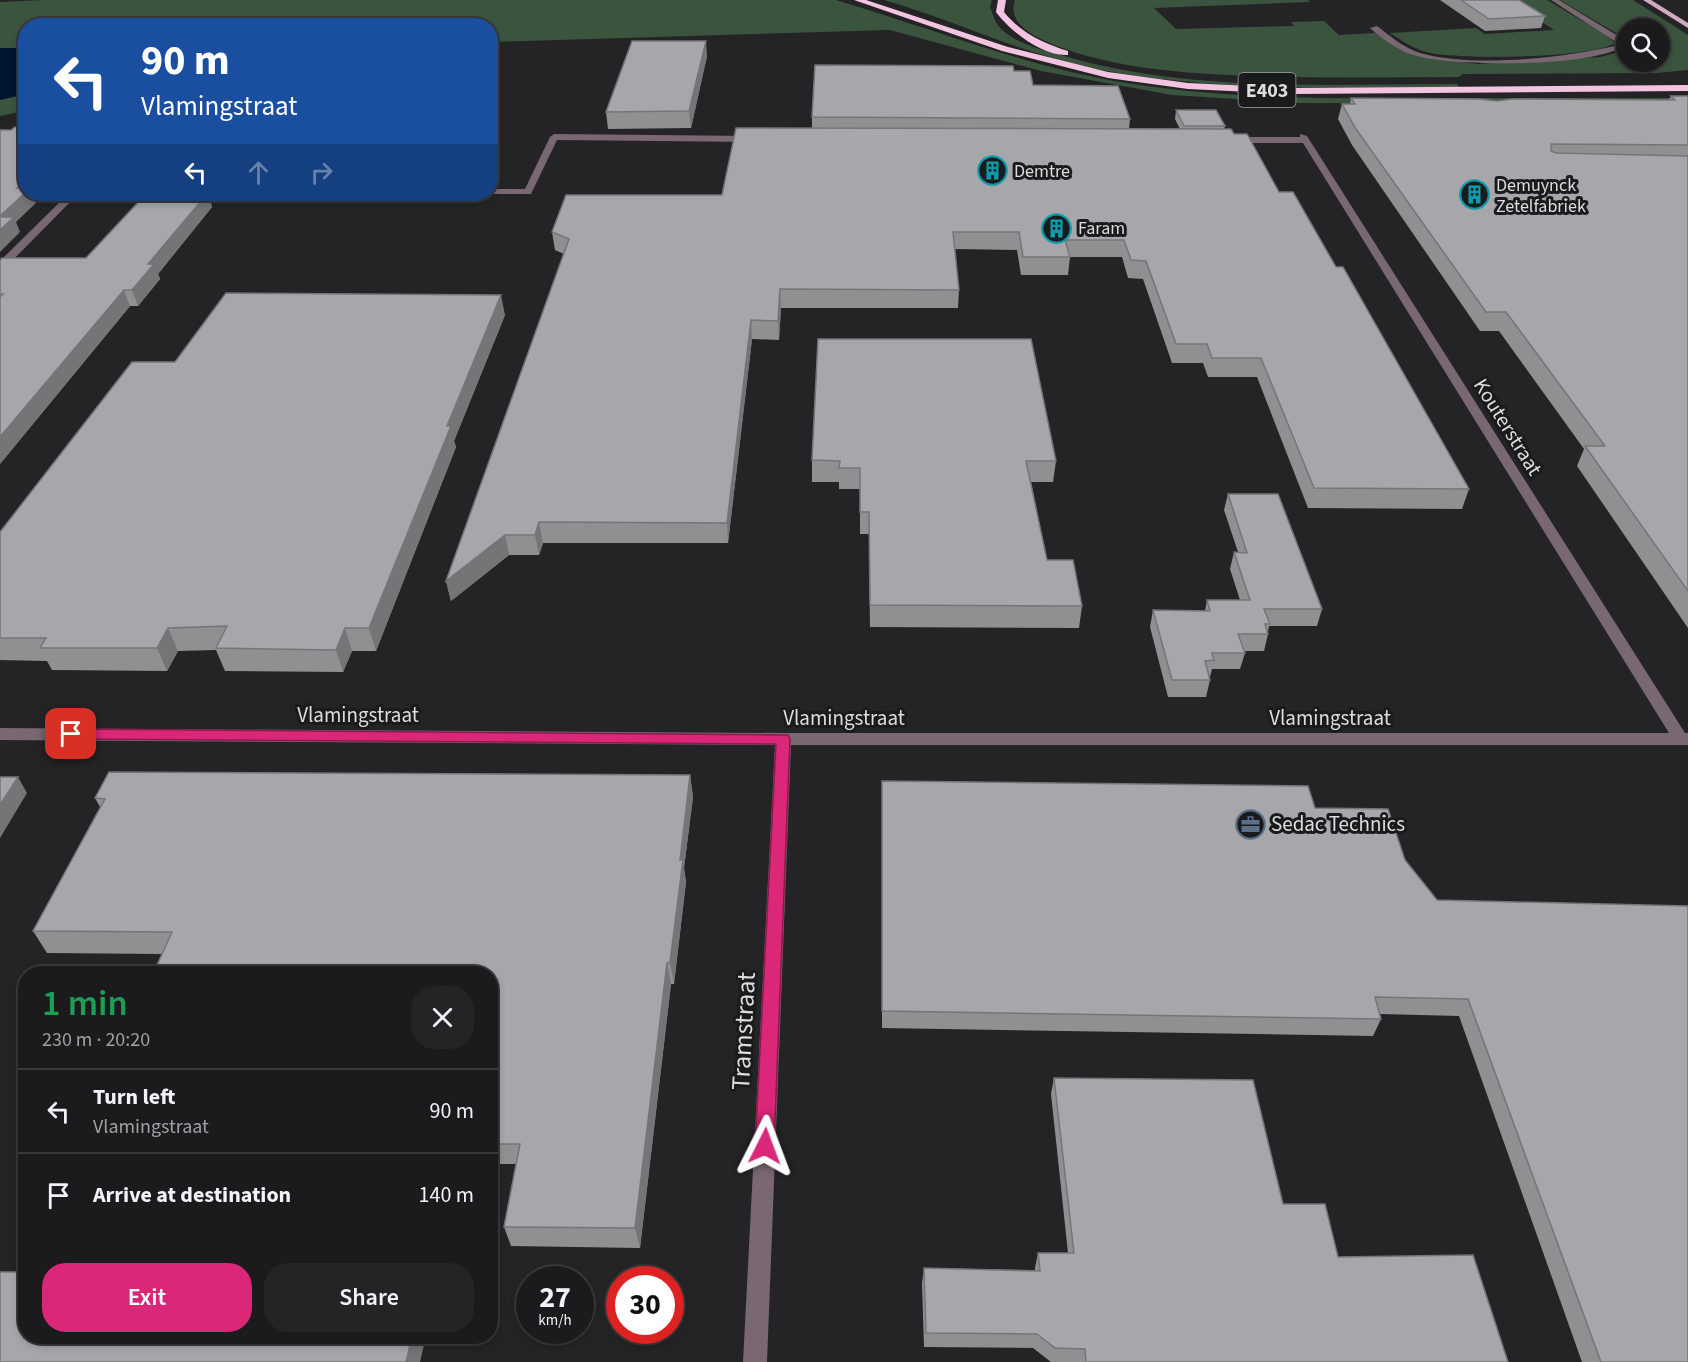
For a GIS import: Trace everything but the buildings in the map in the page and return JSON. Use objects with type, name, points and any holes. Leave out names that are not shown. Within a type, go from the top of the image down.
[{"type":"highway","name":"E403","points":[[858,0],[1005,49],[1108,75],[1188,86],[1294,91],[1688,88]]},
{"type":"highway","name":"E403","points":[[1002,0],[1000,12],[1015,31],[1048,48],[1097,62],[1179,75],[1256,80],[1336,81],[1688,81]]},
{"type":"main road","points":[[1646,0],[1688,26]]},
{"type":"main road","points":[[1662,0],[1688,15]]},
{"type":"street","points":[[1374,28],[1405,49],[1419,54],[1454,60],[1489,61],[1563,56],[1600,52],[1618,47],[1620,41],[1554,0]]},
{"type":"street","points":[[498,192],[528,192],[554,137],[766,139]]},
{"type":"street","name":"Kouterstraat","points":[[1216,140],[1304,138],[1684,739]]},
{"type":"street","points":[[0,267],[66,201]]},
{"type":"street","name":"Vlamingstraat","points":[[0,734],[783,739],[1684,739]]},
{"type":"street","name":"Tramstraat","points":[[755,1362],[783,739]]},
{"type":"green space","points":[[43,0],[836,0],[1053,67],[1127,83],[1165,88],[1240,95],[1316,98],[1688,98],[1688,104],[1299,103],[1172,95],[1041,71],[890,30],[498,42],[498,18],[18,18],[18,48],[0,48],[0,2]]},
{"type":"green space","points":[[884,0],[992,0],[990,7],[997,24],[1002,30],[1024,44],[1106,66],[1155,75],[1255,84],[1457,84],[1459,87],[1274,87],[1137,76],[1065,62]]},
{"type":"green space","points":[[1015,0],[1308,0],[1310,2],[1154,8],[1176,29],[1294,26],[1291,22],[1324,21],[1339,35],[1375,33],[1397,47],[1432,59],[1478,64],[1600,57],[1616,53],[1616,72],[1667,72],[1463,74],[1459,77],[1316,77],[1183,72],[1111,62],[1065,49],[1030,33],[1020,25],[1014,14]]},
{"type":"green space","points":[[1508,0],[1547,0],[1603,33],[1615,43],[1602,48],[1555,55],[1469,57],[1425,52],[1390,33],[1476,28],[1485,34],[1554,30]]},
{"type":"green space","points":[[1560,0],[1633,0],[1661,18],[1616,18],[1616,33]]},
{"type":"green space","points":[[1670,24],[1688,35],[1688,70],[1670,72]]},
{"type":"green space","points":[[18,96],[18,112],[0,116],[0,100]]},
{"type":"water","points":[[0,48],[18,48],[18,96],[0,100]]},
{"type":"place","name":"Demtre","points":[[993,171]]},
{"type":"place","name":"Demuynck Zetelfabriek","points":[[1475,195]]},
{"type":"place","name":"Faram","points":[[1057,228]]},
{"type":"place","name":"Sedac Technics","points":[[1250,824]]},
{"type":"route","points":[[71,734],[783,739],[765,1146]]}]
